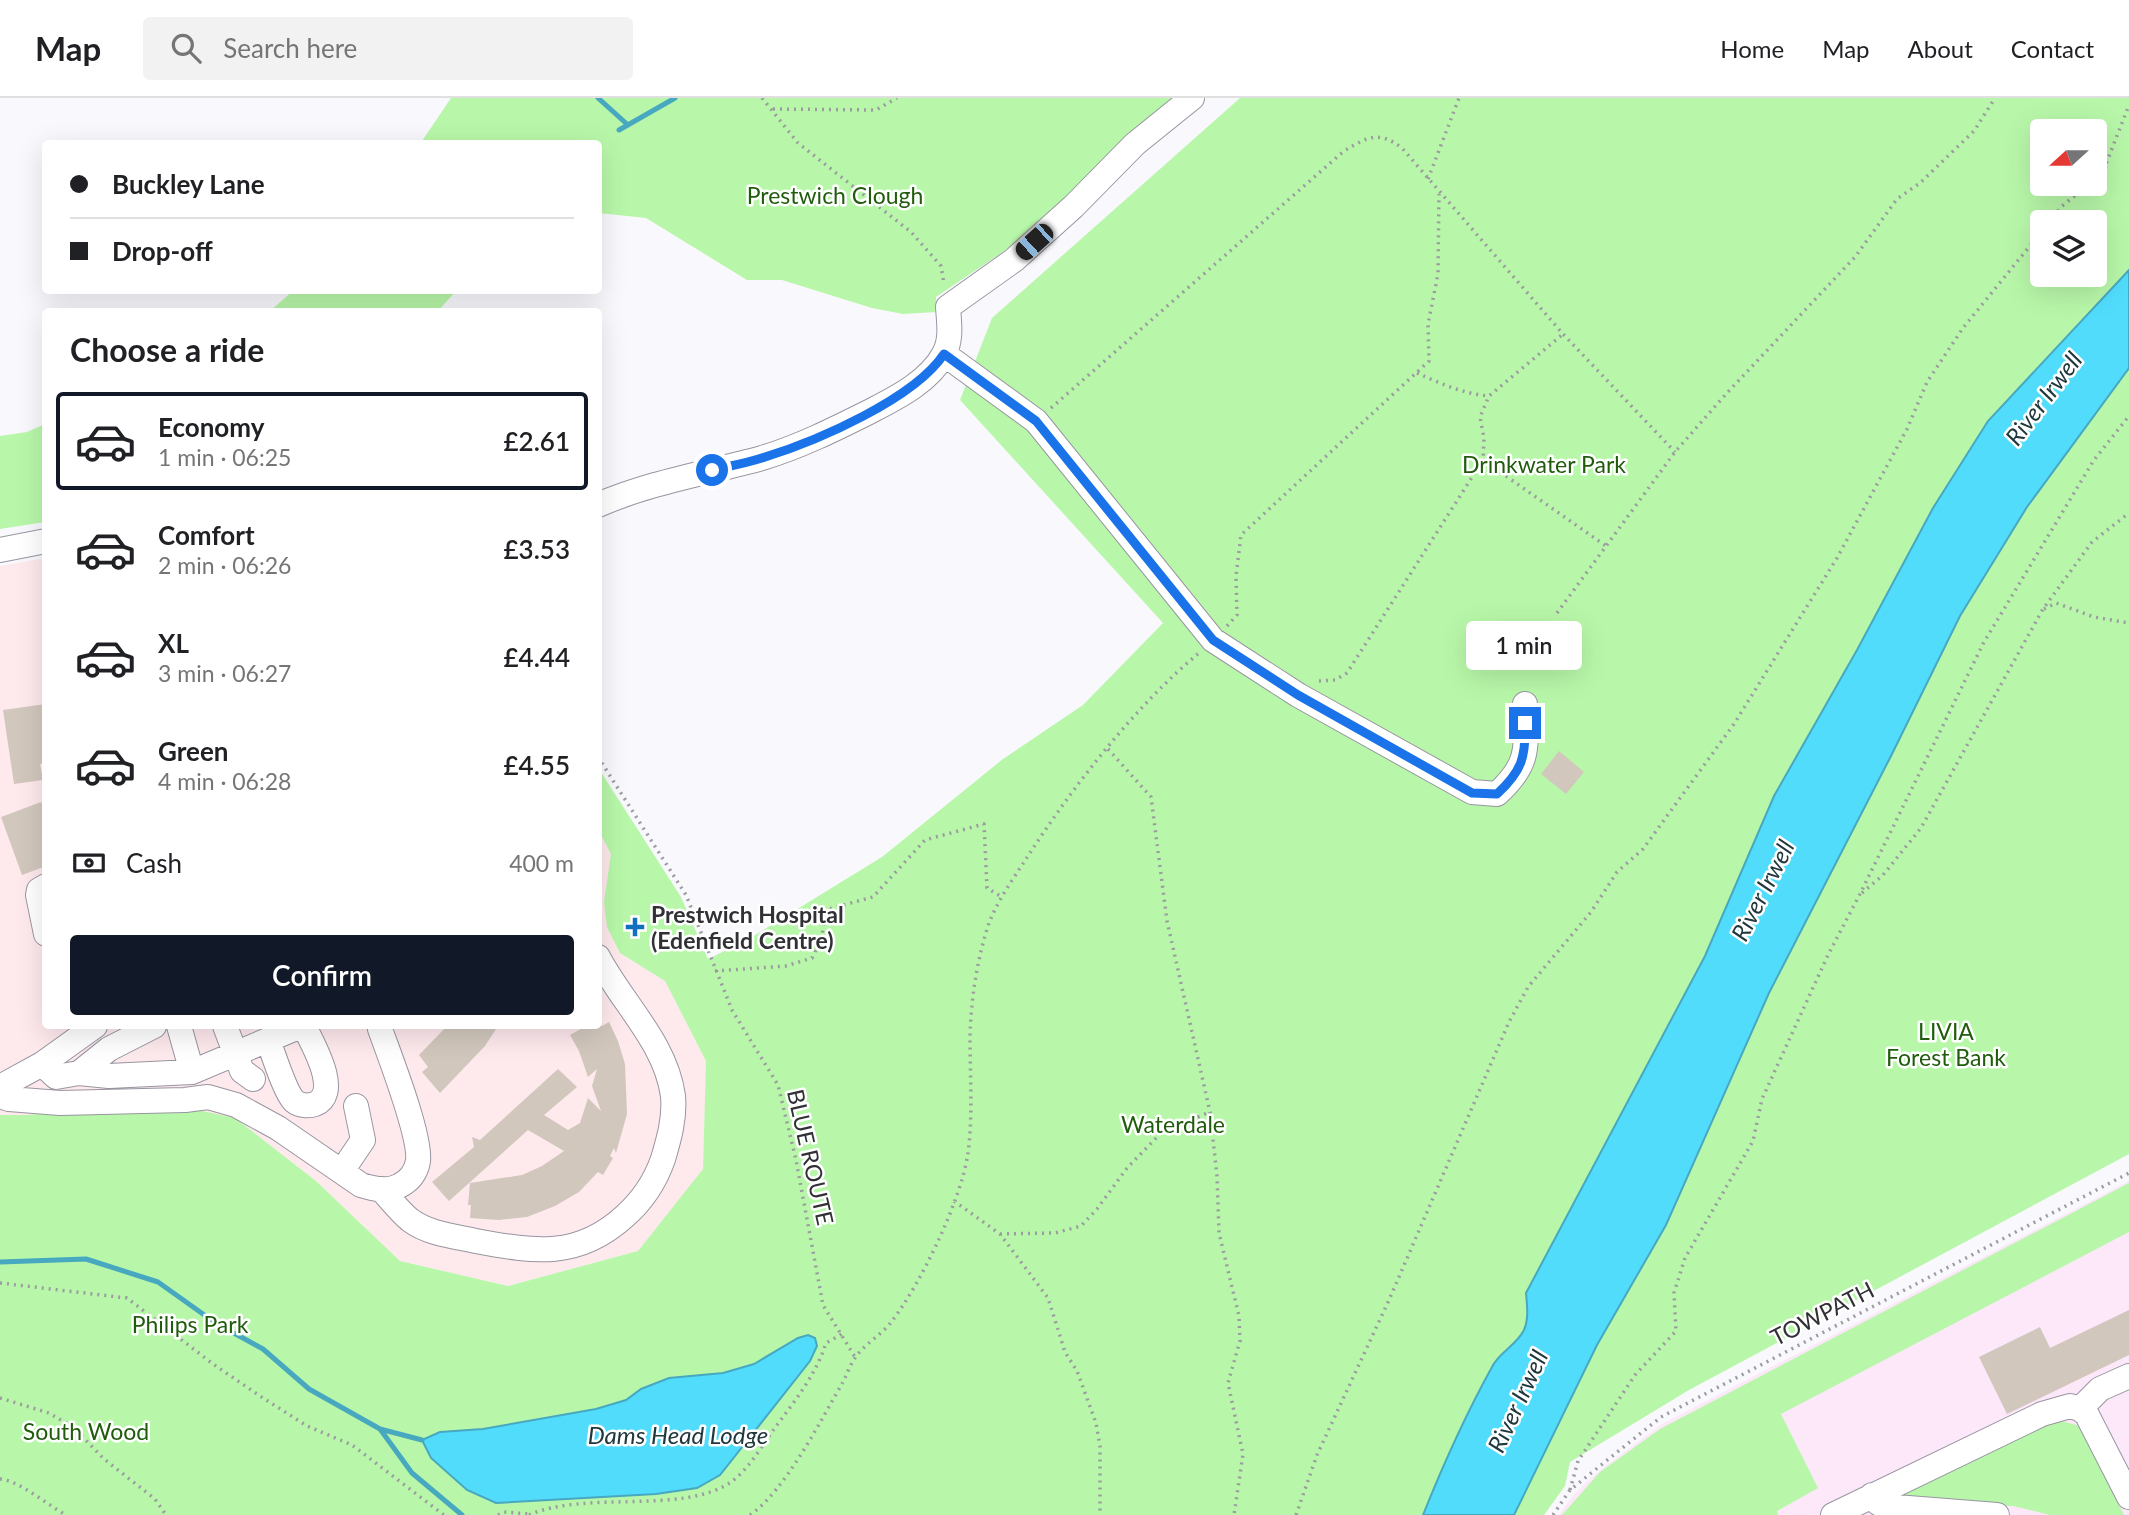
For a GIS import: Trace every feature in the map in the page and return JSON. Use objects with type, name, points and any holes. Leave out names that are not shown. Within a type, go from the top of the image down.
[{"type":"street","points":[[602,503],[635,489],[764,457],[807,441],[902,394],[921,381],[944,354],[950,333],[948,307],[1014,260],[1074,206],[1135,144],[1192,98]]},
{"type":"street","points":[[944,354],[1036,421],[1213,640],[1298,695],[1472,793],[1497,794],[1509,783],[1524,761],[1525,704]]},
{"type":"street","points":[[0,550],[42,542]]},
{"type":"street","points":[[42,888],[38,895],[42,914]]},
{"type":"street","points":[[381,1189],[410,1220],[434,1233],[545,1250],[582,1245],[602,1235],[634,1208],[650,1188],[659,1170],[673,1120],[672,1094],[663,1060],[602,964]]},
{"type":"street","points":[[60,1103],[59,1071],[93,1029]]},
{"type":"street","points":[[148,1029],[59,1071],[1,1082],[9,1099],[60,1103],[186,1100],[208,1097],[236,1105],[278,1128],[361,1185],[392,1189],[414,1175],[418,1153],[414,1131],[380,1029]]},
{"type":"street","points":[[179,1029],[192,1072]]},
{"type":"street","points":[[226,1029],[242,1071],[253,1079]]},
{"type":"street","points":[[59,1071],[109,1076],[192,1072],[295,1029]]},
{"type":"street","points":[[268,1040],[290,1095],[301,1105],[312,1105],[320,1101],[327,1091],[327,1080],[303,1029]]},
{"type":"street","points":[[342,1171],[363,1140],[356,1106]]},
{"type":"street","points":[[2080,1409],[2100,1389],[2129,1376]]},
{"type":"street","points":[[1833,1515],[2042,1414],[2070,1406],[2087,1415],[2129,1497]]},
{"type":"street","points":[[1872,1495],[1883,1506],[1997,1515]]},
{"type":"path","points":[[762,98],[798,143],[911,232],[941,266],[948,307]]},
{"type":"path","points":[[771,109],[876,110],[897,98]]},
{"type":"path","points":[[1428,179],[1459,98]]},
{"type":"path","points":[[1557,613],[1675,452],[1855,257],[1897,199],[1920,183],[1974,131],[1995,98]]},
{"type":"path","points":[[2107,161],[2129,105]]},
{"type":"path","points":[[1036,421],[1344,151],[1366,138],[1388,138],[1402,148],[1439,194],[1563,334],[1675,452]]},
{"type":"path","points":[[750,1515],[762,1507],[790,1469],[855,1357],[891,1323],[922,1275],[954,1201],[968,1155],[970,1035],[976,971],[990,922],[1002,897],[1052,819],[1108,749],[1160,689],[1237,615],[1236,576],[1241,535],[1429,361],[1428,324],[1438,274],[1439,194]]},
{"type":"path","points":[[2059,210],[2075,196]]},
{"type":"path","points":[[1296,1515],[1317,1455],[1390,1300],[1509,1022],[1528,987],[1591,912],[1617,872],[1643,849],[1734,724],[1836,558],[1907,429],[1927,382],[1963,328],[2030,246]]},
{"type":"path","points":[[1310,676],[1321,682],[1335,680],[1347,673],[1483,460],[1484,438],[1480,418],[1489,396],[1563,334]]},
{"type":"path","points":[[1416,373],[1445,385],[1489,396]]},
{"type":"path","points":[[1570,1490],[1578,1461],[1592,1439],[1635,1375],[1676,1331],[1674,1293],[1685,1258],[1753,1141],[1762,1099],[1828,955],[1984,642],[2087,471],[2129,416]]},
{"type":"path","points":[[1483,460],[1606,546]]},
{"type":"path","points":[[1860,894],[1883,875],[1921,828],[2043,609],[2092,542],[2129,513]]},
{"type":"path","points":[[2043,609],[2056,603],[2094,617],[2129,623]]},
{"type":"path","points":[[1108,749],[1151,797],[1167,921],[1210,1112],[1217,1176],[1219,1233],[1239,1316],[1240,1341],[1228,1383],[1242,1454],[1234,1515]]},
{"type":"path","name":"BLUE ROUTE","points":[[602,763],[686,895],[732,1010],[778,1085],[796,1160],[823,1305],[855,1357]]},
{"type":"path","points":[[715,971],[786,965],[812,958],[822,937],[825,910],[873,897],[925,840],[984,824],[987,888],[1002,897]]},
{"type":"path","points":[[1000,1234],[1055,1233],[1082,1226],[1126,1168],[1162,1132],[1210,1112]]},
{"type":"path","name":"TOWPATH","points":[[1553,1515],[1570,1490],[1661,1417],[2129,1173]]},
{"type":"path","points":[[954,1201],[1000,1234],[1048,1298],[1065,1352],[1077,1371],[1089,1401],[1100,1446],[1100,1515]]},
{"type":"path","points":[[0,1283],[127,1298],[213,1364],[307,1426],[352,1445],[444,1515]]},
{"type":"path","points":[[498,1515],[504,1511],[529,1515],[574,1504],[673,1500],[713,1492],[729,1484],[741,1474],[796,1399],[820,1363],[826,1343],[842,1334]]},
{"type":"path","points":[[0,1398],[49,1413],[73,1427],[104,1459],[155,1499],[166,1515]]},
{"type":"path","points":[[0,1479],[13,1480],[66,1515]]},
{"type":"shaded area","name":"Prestwich Hospital (Edenfield Centre)","points":[[42,559],[42,1029],[602,1029],[602,806],[665,981],[706,1061],[703,1170],[638,1251],[508,1286],[400,1261],[316,1181],[235,1118],[0,1115],[0,566]]},
{"type":"shaded area","points":[[2129,1181],[2129,1515],[1559,1515],[1574,1494],[1600,1470],[1662,1424]]},
{"type":"green space","name":"Prestwich Clough","points":[[451,98],[1176,98],[1013,245],[936,297],[936,312],[903,314],[872,308],[782,280],[747,280],[646,218],[602,213],[602,140],[423,140]]},
{"type":"green space","points":[[1240,98],[2129,98],[2129,270],[1988,421],[1933,508],[1774,796],[1705,956],[1526,1293],[1526,1326],[1492,1367],[1455,1440],[1423,1515],[0,1515],[0,1115],[165,1103],[235,1118],[316,1181],[400,1261],[508,1286],[638,1251],[703,1169],[706,1061],[665,981],[620,953],[607,927],[604,902],[611,854],[602,837],[602,774],[681,897],[708,959],[747,940],[882,857],[1003,759],[1083,705],[1163,623],[960,400],[992,318]]},
{"type":"green space","points":[[289,294],[453,294],[441,308],[273,308]]},
{"type":"green space","name":"LIVIA Forest Bank","points":[[2129,368],[2129,1154],[1689,1390],[1570,1462],[1565,1486],[1544,1515],[1514,1515],[1597,1345],[1666,1225],[1769,993],[1960,616],[2027,507]]},
{"type":"green space","points":[[42,425],[42,522],[0,529],[0,436],[27,432]]},
{"type":"green space","points":[[2129,1183],[2129,1232],[1781,1414],[1818,1488],[1777,1511],[1778,1515],[1562,1515],[1600,1472],[1660,1429]]},
{"type":"green space","points":[[2058,1420],[2080,1426],[2124,1515],[2050,1515],[2013,1506],[1911,1505],[1902,1497],[1908,1491]]},
{"type":"water","name":"River Irwell","points":[[2129,270],[2129,368],[2027,507],[1960,616],[1769,993],[1666,1225],[1597,1345],[1514,1515],[1423,1515],[1455,1440],[1492,1367],[1526,1326],[1526,1293],[1705,956],[1774,796],[1933,508],[1988,421]]},
{"type":"water","name":"Dams Head Lodge","points":[[808,1335],[815,1338],[817,1346],[810,1361],[720,1475],[697,1488],[656,1494],[496,1503],[467,1490],[431,1458],[422,1440],[440,1432],[483,1429],[596,1409],[626,1400],[641,1389],[669,1378],[723,1373],[754,1364]]},
{"type":"building","points":[[42,705],[42,780],[14,784],[3,710]]},
{"type":"building","points":[[1559,751],[1584,772],[1566,794],[1541,774]]},
{"type":"building","points":[[41,802],[42,868],[22,875],[1,817]]},
{"type":"building","points":[[609,1022],[625,1064],[627,1114],[616,1153],[614,1148],[610,1156],[613,1158],[603,1175],[598,1172],[579,1192],[555,1206],[527,1217],[499,1220],[470,1218],[470,1183],[522,1175],[542,1166],[564,1151],[528,1130],[449,1201],[432,1182],[474,1147],[472,1137],[480,1140],[558,1069],[577,1087],[544,1115],[568,1130],[580,1123],[588,1098],[601,1111],[592,1086],[597,1069],[588,1077],[570,1035],[581,1029],[602,1029],[602,1026]]},
{"type":"building","points":[[444,1029],[496,1029],[485,1046],[440,1093],[422,1072],[428,1067],[419,1055]]},
{"type":"building","points":[[2129,1310],[2129,1355],[2007,1414],[1979,1357],[2040,1327],[2050,1348]]},
{"type":"waterway","points":[[598,98],[628,125]]},
{"type":"waterway","points":[[619,130],[675,98]]},
{"type":"waterway","points":[[0,1262],[86,1259],[158,1282],[217,1324],[263,1349],[309,1389],[380,1429],[412,1473],[462,1515]]},
{"type":"waterway","points":[[380,1429],[422,1440]]},
{"type":"place","name":"Prestwich Hospital (Edenfield Centre)","points":[[635,927]]},
{"type":"route","points":[[712,470],[764,457],[807,441],[877,408],[921,381],[944,354],[1036,421],[1213,640],[1298,695],[1472,793],[1497,794],[1509,783],[1524,761],[1525,723]]},
{"type":"park label","name":"Drinkwater Park","points":[[1544,464]]},
{"type":"park label","name":"Waterdale","points":[[1173,1124]]},
{"type":"park label","name":"Philips Park","points":[[190,1324]]},
{"type":"park label","name":"South Wood","points":[[86,1431]]}]
